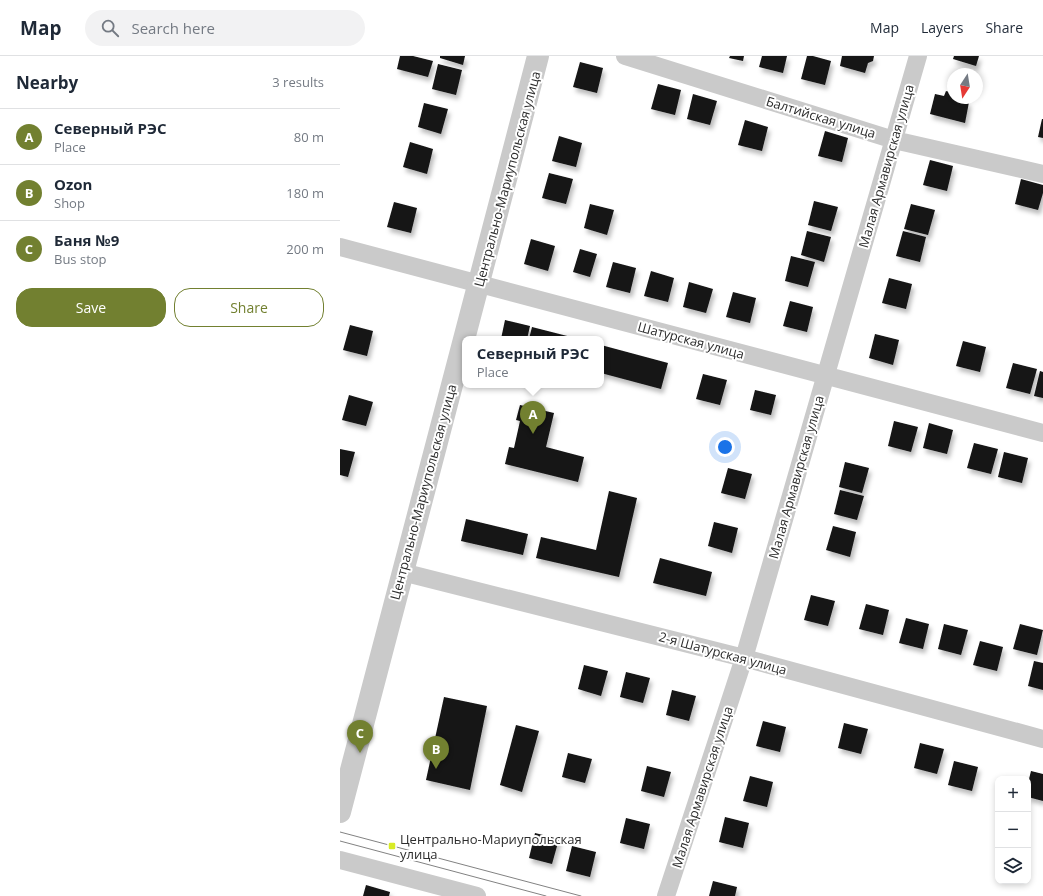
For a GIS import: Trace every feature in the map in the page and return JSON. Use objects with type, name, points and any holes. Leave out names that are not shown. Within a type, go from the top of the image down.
[{"type":"street","name":"Центрально-Мариупольская улица","points":[[466,336],[538,56]]},
{"type":"street","name":"Балтийская улица","points":[[625,56],[894,140],[1043,174]]},
{"type":"street","name":"Малая Армавирская улица","points":[[666,896],[744,658],[918,56]]},
{"type":"street","name":"Шатурская улица","points":[[340,247],[1043,433]]},
{"type":"street","name":"Центрально-Мариупольская улица","points":[[340,812],[402,572],[462,350]]},
{"type":"street","name":"2-я Шатурская улица","points":[[402,572],[744,658],[1043,739]]},
{"type":"street","points":[[340,860],[477,896]]},
{"type":"building","points":[[400,56],[413,56],[433,61],[428,77],[397,69]]},
{"type":"building","points":[[440,56],[465,56],[463,65],[440,58]]},
{"type":"building","points":[[730,56],[744,56],[743,61],[729,58]]},
{"type":"building","points":[[762,56],[787,56],[783,73],[759,67]]},
{"type":"building","points":[[807,56],[813,56],[831,61],[825,85],[801,79]]},
{"type":"building","points":[[842,56],[874,56],[873,61],[868,63],[865,73],[840,66]]},
{"type":"building","points":[[954,56],[979,56],[976,66],[953,59]]},
{"type":"building","points":[[580,62],[603,68],[597,93],[573,87]]},
{"type":"building","points":[[438,64],[462,70],[456,95],[432,89]]},
{"type":"building","points":[[658,84],[681,90],[675,115],[651,109]]},
{"type":"building","points":[[947,91],[947,104],[969,104],[965,123],[930,114],[935,94],[944,96]]},
{"type":"building","points":[[693,94],[717,101],[710,125],[687,119]]},
{"type":"building","points":[[424,103],[448,109],[441,134],[418,127]]},
{"type":"building","points":[[1043,119],[1043,138],[1038,137]]},
{"type":"building","points":[[745,120],[768,127],[762,151],[738,145]]},
{"type":"building","points":[[825,131],[848,138],[842,162],[818,156]]},
{"type":"building","points":[[559,136],[582,143],[576,167],[552,161]]},
{"type":"building","points":[[410,142],[433,149],[427,174],[403,167]]},
{"type":"building","points":[[930,160],[953,166],[947,191],[923,185]]},
{"type":"building","points":[[549,173],[573,179],[566,204],[542,198]]},
{"type":"building","points":[[1021,179],[1043,185],[1043,193],[1038,210],[1015,204]]},
{"type":"building","points":[[814,201],[838,207],[831,231],[808,225]]},
{"type":"building","points":[[394,202],[417,208],[411,233],[387,227]]},
{"type":"building","points":[[590,204],[614,210],[607,235],[584,228]]},
{"type":"building","points":[[911,204],[935,210],[928,235],[904,229]]},
{"type":"building","points":[[807,231],[831,237],[824,262],[801,255]]},
{"type":"building","points":[[903,231],[926,237],[920,262],[896,256]]},
{"type":"building","points":[[531,239],[555,246],[548,271],[524,264]]},
{"type":"building","points":[[580,249],[597,254],[590,277],[573,272]]},
{"type":"building","points":[[791,256],[815,262],[808,287],[785,281]]},
{"type":"building","points":[[613,262],[636,268],[630,293],[606,287]]},
{"type":"building","points":[[651,271],[674,278],[668,302],[644,296]]},
{"type":"building","points":[[889,278],[912,284],[906,309],[882,303]]},
{"type":"building","points":[[689,282],[713,289],[706,313],[683,307]]},
{"type":"building","points":[[733,292],[756,298],[750,323],[726,317]]},
{"type":"building","points":[[790,301],[813,307],[807,332],[783,326]]},
{"type":"building","points":[[505,320],[530,326],[528,336],[502,336]]},
{"type":"building","points":[[350,325],[373,331],[367,356],[343,350]]},
{"type":"building","points":[[532,327],[567,336],[530,336]]},
{"type":"building","points":[[875,334],[899,340],[893,365],[869,358]]},
{"type":"building","points":[[963,341],[986,347],[980,372],[956,366]]},
{"type":"building","points":[[604,346],[668,363],[661,389],[604,374]]},
{"type":"building","points":[[1013,363],[1037,369],[1030,394],[1006,388]]},
{"type":"building","points":[[1040,371],[1043,372],[1043,398],[1034,396]]},
{"type":"building","points":[[703,374],[727,380],[720,405],[696,399]]},
{"type":"building","points":[[755,390],[776,395],[771,415],[750,410]]},
{"type":"building","points":[[349,395],[373,402],[366,426],[342,420]]},
{"type":"building","points":[[520,405],[554,413],[546,447],[584,457],[578,482],[505,464],[509,447],[514,448],[520,421],[516,420]]},
{"type":"building","points":[[894,421],[918,427],[911,452],[888,446]]},
{"type":"building","points":[[929,423],[953,430],[947,454],[923,448]]},
{"type":"building","points":[[974,443],[998,449],[991,474],[967,468]]},
{"type":"building","points":[[340,449],[355,452],[348,477],[340,475]]},
{"type":"building","points":[[1004,452],[1028,458],[1022,483],[998,477]]},
{"type":"building","points":[[845,462],[869,468],[862,493],[839,487]]},
{"type":"building","points":[[728,468],[752,474],[745,499],[721,493]]},
{"type":"building","points":[[840,490],[864,496],[857,520],[834,514]]},
{"type":"building","points":[[609,491],[637,498],[619,577],[536,558],[541,537],[596,550]]},
{"type":"building","points":[[466,519],[528,534],[523,555],[461,541]]},
{"type":"building","points":[[714,522],[738,528],[732,553],[708,546]]},
{"type":"building","points":[[833,526],[856,532],[850,557],[826,550]]},
{"type":"building","points":[[660,558],[712,572],[706,596],[653,583]]},
{"type":"building","points":[[811,595],[835,601],[828,626],[804,620]]},
{"type":"building","points":[[866,604],[889,610],[883,635],[859,629]]},
{"type":"building","points":[[906,618],[929,624],[923,649],[899,643]]},
{"type":"building","points":[[944,624],[968,630],[961,655],[938,649]]},
{"type":"building","points":[[1020,624],[1043,630],[1037,655],[1013,649]]},
{"type":"building","points":[[980,641],[1003,647],[997,671],[973,665]]},
{"type":"building","points":[[1034,661],[1043,663],[1043,690],[1028,686]]},
{"type":"building","points":[[584,665],[608,671],[601,696],[578,689]]},
{"type":"building","points":[[626,672],[650,678],[643,703],[620,697]]},
{"type":"building","points":[[672,690],[696,696],[689,721],[666,715]]},
{"type":"building","points":[[444,697],[487,706],[470,790],[426,780]]},
{"type":"building","points":[[763,721],[786,727],[780,752],[756,746]]},
{"type":"building","points":[[844,723],[868,729],[861,754],[838,748]]},
{"type":"building","points":[[516,725],[539,731],[522,792],[500,785]]},
{"type":"building","points":[[920,743],[944,749],[937,774],[914,768]]},
{"type":"building","points":[[568,753],[592,759],[585,783],[562,777]]},
{"type":"building","points":[[954,761],[978,767],[972,791],[948,785]]},
{"type":"building","points":[[647,766],[671,772],[664,797],[641,791]]},
{"type":"building","points":[[1031,771],[1043,774],[1043,801],[1031,798],[1031,776],[1030,776]]},
{"type":"building","points":[[750,776],[773,782],[767,807],[743,801]]},
{"type":"building","points":[[725,817],[749,823],[743,848],[719,842]]},
{"type":"building","points":[[626,818],[650,824],[644,849],[620,843]]},
{"type":"building","points":[[535,833],[559,839],[552,864],[529,858]]},
{"type":"building","points":[[572,846],[596,852],[590,877],[566,871]]},
{"type":"building","points":[[713,881],[737,887],[735,896],[709,896]]},
{"type":"building","points":[[366,885],[390,892],[389,896],[363,896]]},
{"type":"tram line","points":[[340,832],[581,896]]},
{"type":"tram line","points":[[340,841],[546,896]]},
{"type":"place","name":"Северный РЭС","points":[[533,434]]},
{"type":"place","name":"Баня №9","points":[[360,753]]},
{"type":"place","name":"Ozon","points":[[436,769]]},
{"type":"place","name":"Центрально-Мариупольская улица","points":[[392,846]]}]
